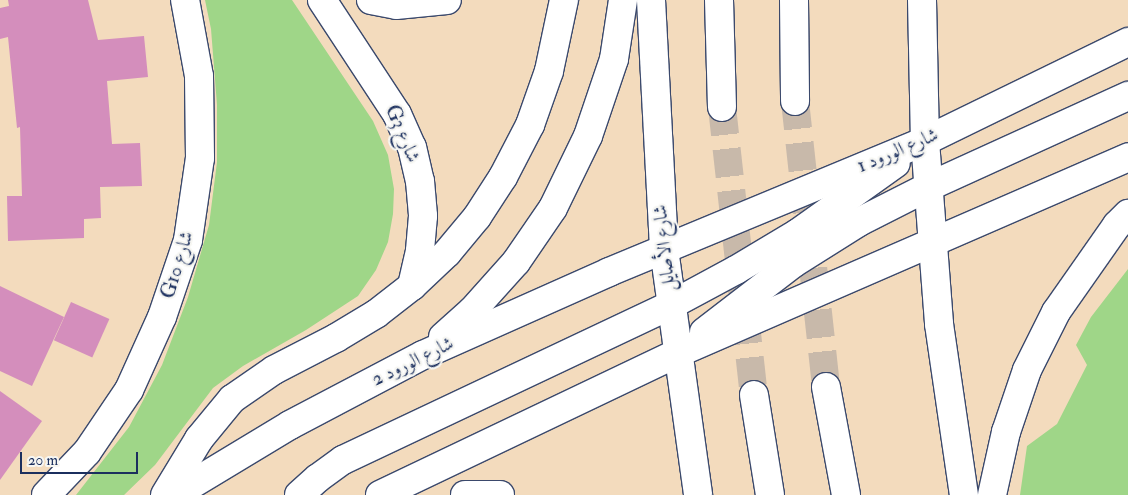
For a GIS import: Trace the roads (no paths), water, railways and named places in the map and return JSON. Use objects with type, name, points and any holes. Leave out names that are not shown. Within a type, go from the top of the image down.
[{"type":"street","name":"G10 شارع","points":[[46,495],[87,452],[129,390],[162,317],[188,240],[200,158],[199,76],[185,0]]},
{"type":"street","name":"G3 شارع","points":[[322,0],[398,114],[412,147],[420,181],[423,216],[420,251],[412,286]]},
{"type":"street","points":[[371,0],[396,4],[447,0]]},
{"type":"street","points":[[165,495],[199,439],[232,399],[274,370],[336,338],[376,314],[412,286],[447,253],[477,217],[504,177],[530,125],[549,71],[564,0]]},
{"type":"street","points":[[423,355],[472,311],[509,269],[553,208],[588,136],[614,58],[623,0]]},
{"type":"street","name":"شارع الأصايل","points":[[651,0],[664,249],[698,495]]},
{"type":"street","points":[[719,0],[722,107]]},
{"type":"street","points":[[794,0],[795,101]]},
{"type":"street","points":[[922,0],[925,141],[939,324],[964,495]]},
{"type":"street","name":"شارع الورود 1","points":[[664,249],[925,141],[1128,42]]},
{"type":"street","points":[[678,353],[735,306],[794,263],[859,222],[928,187],[1128,96]]},
{"type":"street","points":[[299,495],[343,460],[671,305],[736,270],[798,233],[863,188],[925,141]]},
{"type":"street","points":[[380,495],[678,353],[1128,157]]},
{"type":"street","points":[[992,495],[1006,432],[1027,370],[1056,312],[1117,225],[1128,214]]},
{"type":"street","name":"شارع الورود 2","points":[[174,495],[290,425],[423,355],[664,249]]},
{"type":"street","points":[[826,387],[846,495]]},
{"type":"street","points":[[754,395],[770,495]]},
{"type":"street","points":[[465,495],[500,495]]},
{"type":"tunnel","points":[[795,101],[826,387]]},
{"type":"tunnel","points":[[722,107],[754,395]]}]
